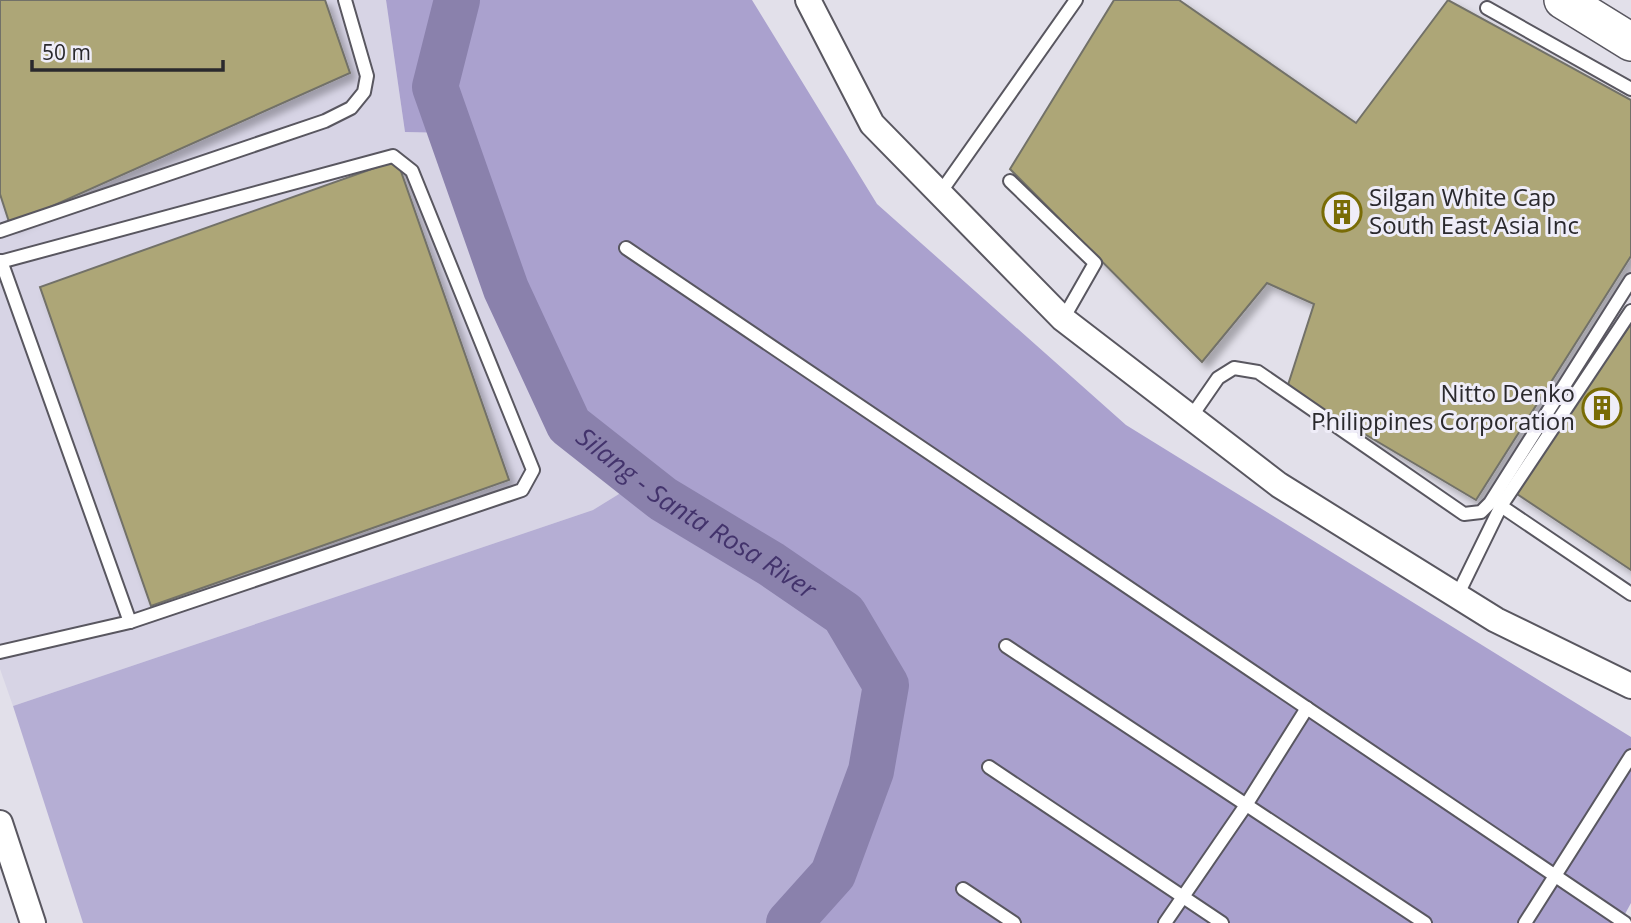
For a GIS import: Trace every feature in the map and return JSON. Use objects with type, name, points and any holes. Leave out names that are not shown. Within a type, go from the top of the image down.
[{"type":"main road","points":[[1563,0],[1631,41]]},
{"type":"street","points":[[808,0],[872,124],[1063,319],[1279,485],[1496,620],[1631,686]]},
{"type":"street","points":[[0,823],[33,923]]},
{"type":"lane","points":[[0,231],[325,121],[351,108],[364,92],[367,76],[345,0]]},
{"type":"lane","points":[[940,193],[1076,0]]},
{"type":"lane","points":[[1487,8],[1631,89]]},
{"type":"lane","points":[[0,652],[130,622],[522,489],[533,470],[412,171],[393,156],[0,261],[130,622]]},
{"type":"lane","points":[[1010,181],[1095,263],[1063,319]]},
{"type":"lane","points":[[626,248],[1625,923]]},
{"type":"lane","points":[[1191,417],[1218,378],[1234,368],[1258,372],[1464,514],[1480,512],[1490,503],[1631,280]]},
{"type":"lane","points":[[1457,596],[1501,506],[1631,311]]},
{"type":"lane","points":[[1501,506],[1631,594]]},
{"type":"lane","points":[[1006,646],[1425,923]]},
{"type":"lane","points":[[1165,923],[1246,805],[1307,708]]},
{"type":"lane","points":[[1525,923],[1631,756]]},
{"type":"lane","points":[[989,767],[1222,923]]},
{"type":"lane","points":[[964,889],[1014,923]]},
{"type":"shaded area","points":[[0,0],[386,0],[405,132],[451,133],[506,289],[569,425],[640,481],[593,510],[13,706],[0,669]]},
{"type":"shaded area","points":[[386,0],[752,0],[877,204],[1126,425],[1631,737],[1631,903],[1620,923],[789,923],[833,874],[871,771],[886,685],[844,614],[771,564],[663,499],[569,425],[506,289],[451,133],[405,132]]},
{"type":"shaded area","points":[[640,481],[663,499],[771,564],[844,614],[886,685],[871,771],[833,874],[789,923],[83,923],[13,706],[593,510]]},
{"type":"building","points":[[0,0],[325,0],[350,73],[10,225],[0,194]]},
{"type":"building","name":"Silgan White Cap South East Asia Inc","points":[[1114,0],[1179,0],[1356,123],[1448,0],[1631,100],[1631,256],[1476,500],[1287,388],[1314,304],[1267,283],[1202,362],[1010,169]]},
{"type":"building","points":[[397,160],[509,480],[151,606],[40,287]]},
{"type":"building","name":"Nitto Denko Philippines Corporation","points":[[1631,324],[1631,570],[1514,492]]},
{"type":"waterway","name":"Silang - Santa Rosa River","points":[[457,0],[435,87],[506,289],[569,425],[663,499],[771,564],[844,614],[886,685],[871,771],[833,874],[789,923]]},
{"type":"place","name":"Silgan White Cap South East Asia Inc","points":[[1342,212]]},
{"type":"place","name":"Nitto Denko Philippines Corporation","points":[[1602,408]]}]
